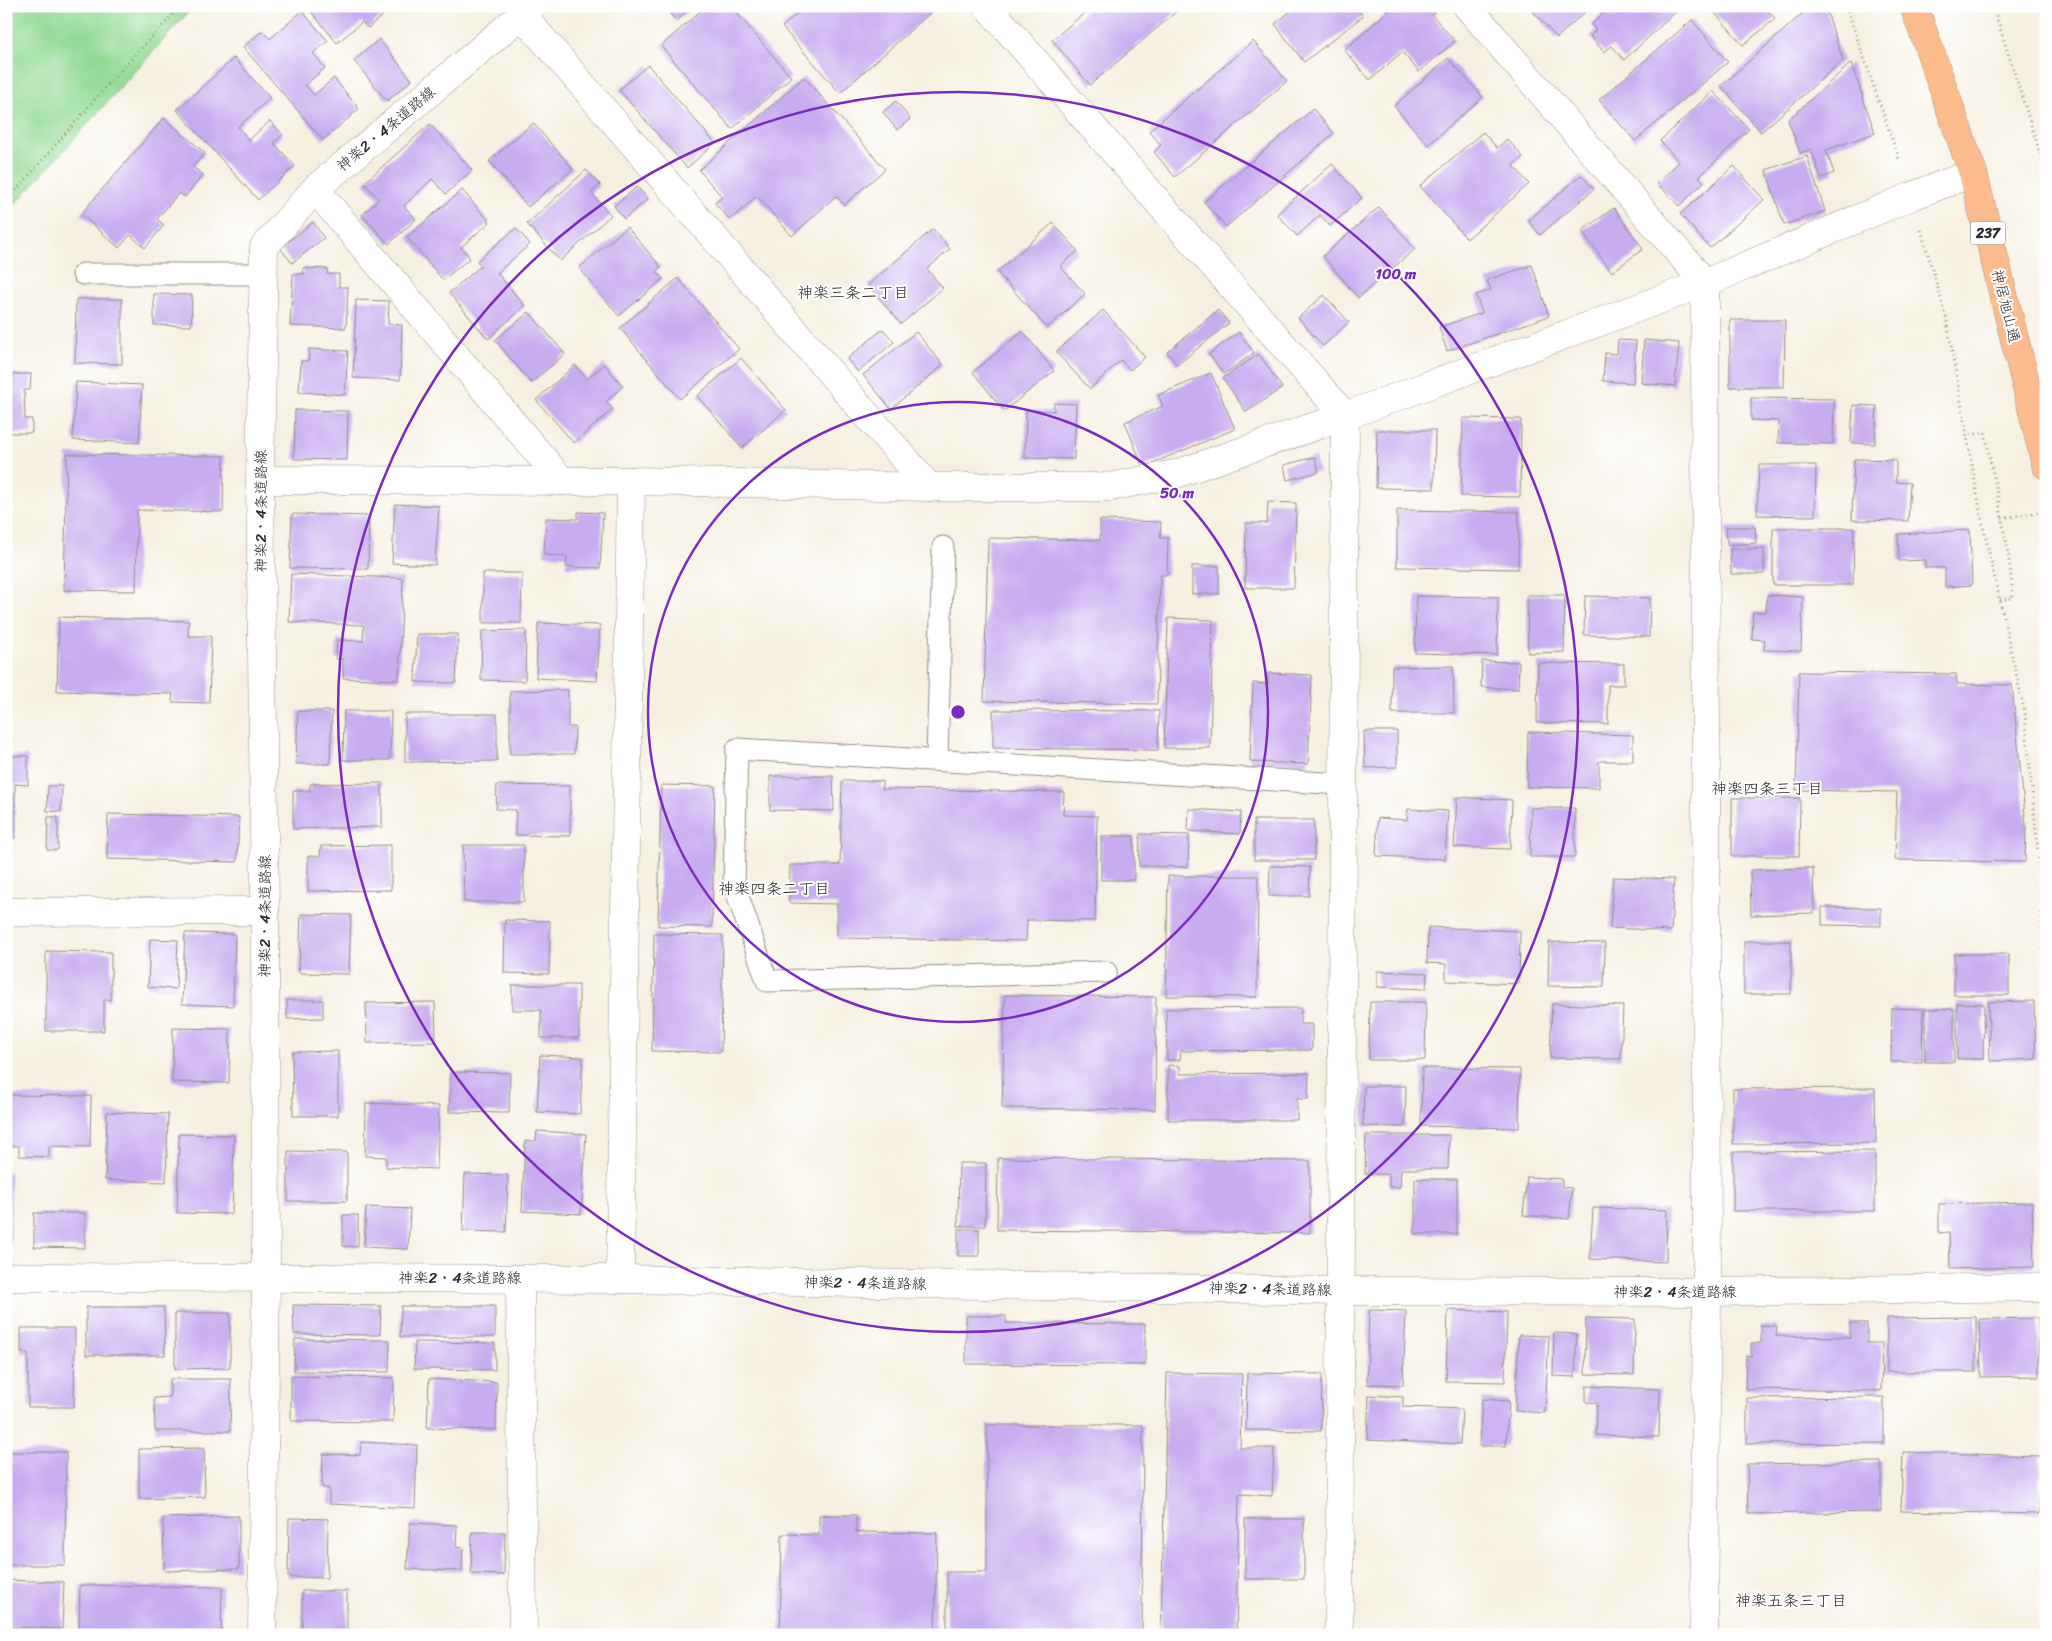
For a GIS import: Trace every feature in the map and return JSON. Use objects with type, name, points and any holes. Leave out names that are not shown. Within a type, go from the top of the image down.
[{"type":"highway","name":"神居旭山通","points":[[1914,6],[1973,172],[2046,465]]},
{"type":"street","points":[[987,6],[1345,416],[1339,1635]]},
{"type":"street","points":[[1467,6],[1705,283],[1707,1292],[1704,1635]]},
{"type":"street","points":[[527,10],[929,487]]},
{"type":"street","name":"神楽2・4条道路線","points":[[527,10],[315,189],[264,247],[260,480],[265,911],[266,1277],[620,1279],[1340,1290],[1707,1292],[2046,1287]]},
{"type":"street","points":[[260,480],[631,481],[929,487],[1110,487],[1179,472],[1345,416],[1705,283],[1973,172]]},
{"type":"street","points":[[315,189],[562,481]]},
{"type":"street","points":[[620,1279],[631,481]]},
{"type":"street","points":[[6,912],[265,911]]},
{"type":"street","points":[[6,1276],[266,1277],[262,1635]]},
{"type":"street","points":[[520,1279],[523,1635]]},
{"type":"lane","points":[[83,274],[264,274]]},
{"type":"lane","points":[[938,760],[943,547]]},
{"type":"lane","points":[[1106,972],[767,981],[734,885],[737,749],[1343,784]]},
{"type":"path","points":[[6,202],[110,81],[181,6]]},
{"type":"path","points":[[1846,6],[1912,196],[1946,316],[1966,436],[2026,714],[2040,874],[2044,982],[2046,1137]]},
{"type":"path","points":[[1994,6],[2046,172]]},
{"type":"path","points":[[1966,436],[1985,432],[2002,518],[2012,585],[2013,598],[2000,600]]},
{"type":"path","points":[[2002,518],[2046,511]]},
{"type":"green space","points":[[6,6],[194,6],[6,214]]},
{"type":"building","points":[[313,6],[390,6],[391,8],[368,28],[362,22],[337,43],[309,9]]},
{"type":"building","points":[[663,6],[693,6],[676,21]]},
{"type":"building","points":[[706,6],[731,6],[791,77],[732,129],[661,46]]},
{"type":"building","points":[[806,6],[938,6],[840,93],[782,27]]},
{"type":"building","points":[[1093,6],[1183,6],[1090,85],[1052,40]]},
{"type":"building","points":[[1297,6],[1355,6],[1363,16],[1304,62],[1275,24]]},
{"type":"building","points":[[1394,6],[1435,6],[1438,10],[1432,15],[1455,41],[1419,72],[1402,52],[1370,80],[1344,50]]},
{"type":"building","points":[[1591,6],[1557,38],[1529,7]]},
{"type":"building","points":[[1611,6],[1678,6],[1680,8],[1624,60],[1612,46],[1604,52],[1590,36],[1596,30],[1591,25]]},
{"type":"building","points":[[1709,6],[1765,6],[1775,19],[1743,45]]},
{"type":"building","points":[[1811,6],[1825,6],[1843,60],[1761,132],[1721,86]]},
{"type":"building","points":[[302,11],[328,41],[313,53],[325,68],[305,85],[314,95],[334,78],[359,109],[323,140],[243,47],[262,31],[270,39]]},
{"type":"building","points":[[1692,20],[1728,62],[1635,141],[1599,100]]},
{"type":"building","points":[[379,39],[412,80],[387,101],[354,61]]},
{"type":"building","points":[[1253,41],[1287,81],[1175,177],[1154,152],[1161,145],[1149,131]]},
{"type":"building","points":[[234,58],[270,98],[238,127],[249,140],[270,121],[283,135],[274,143],[295,166],[258,200],[177,110]]},
{"type":"building","points":[[1448,58],[1483,97],[1428,145],[1394,106]]},
{"type":"building","points":[[1851,63],[1875,133],[1826,150],[1834,173],[1821,178],[1811,149],[1800,153],[1788,120]]},
{"type":"building","points":[[648,65],[715,143],[687,168],[619,90]]},
{"type":"building","points":[[804,77],[885,169],[844,205],[836,196],[792,236],[757,196],[730,220],[715,203],[722,197],[699,170]]},
{"type":"building","points":[[1713,91],[1749,129],[1699,177],[1704,182],[1679,206],[1657,183],[1679,162],[1660,141]]},
{"type":"building","points":[[896,101],[910,119],[897,130],[883,112]]},
{"type":"building","points":[[1313,109],[1334,133],[1226,227],[1204,202]]},
{"type":"building","points":[[164,118],[205,153],[193,167],[203,175],[185,197],[179,193],[157,219],[164,225],[145,248],[130,235],[119,248],[81,214]]},
{"type":"building","points":[[533,123],[573,169],[528,207],[489,161]]},
{"type":"building","points":[[430,124],[472,170],[446,194],[432,179],[404,206],[416,219],[389,244],[362,215],[379,199],[364,183]]},
{"type":"building","points":[[1483,132],[1497,148],[1507,139],[1523,157],[1513,165],[1529,184],[1467,239],[1420,186]]},
{"type":"building","points":[[1807,156],[1825,211],[1784,225],[1766,170]]},
{"type":"building","points":[[1332,164],[1362,198],[1330,226],[1320,215],[1297,236],[1277,214]]},
{"type":"building","points":[[1734,166],[1764,200],[1710,248],[1680,214]]},
{"type":"building","points":[[586,170],[600,185],[591,193],[611,215],[560,261],[527,224]]},
{"type":"building","points":[[1581,175],[1594,189],[1540,235],[1528,221]]},
{"type":"building","points":[[637,187],[648,199],[624,219],[614,206]]},
{"type":"building","points":[[462,190],[490,222],[461,247],[470,258],[443,280],[407,237]]},
{"type":"building","points":[[1379,207],[1415,249],[1358,298],[1323,256]]},
{"type":"building","points":[[1614,208],[1643,249],[1612,272],[1582,231]]},
{"type":"building","points":[[313,222],[324,238],[292,263],[280,248]]},
{"type":"building","points":[[1053,223],[1078,251],[1060,266],[1085,294],[1047,328],[997,272]]},
{"type":"building","points":[[627,227],[661,267],[656,271],[663,279],[619,316],[579,268]]},
{"type":"building","points":[[516,228],[530,244],[497,273],[525,306],[488,339],[449,293],[481,266],[477,261]]},
{"type":"building","points":[[933,229],[950,249],[927,269],[943,288],[901,324],[868,285]]},
{"type":"building","points":[[1532,265],[1549,316],[1447,351],[1439,327],[1482,313],[1476,295],[1491,290],[1487,280]]},
{"type":"building","points":[[303,268],[328,269],[327,274],[339,274],[339,287],[348,287],[346,328],[290,326],[293,274],[304,274]]},
{"type":"building","points":[[678,278],[739,349],[680,399],[620,328]]},
{"type":"building","points":[[154,294],[192,295],[191,326],[154,325]]},
{"type":"building","points":[[1324,295],[1349,322],[1323,346],[1298,318]]},
{"type":"building","points":[[76,299],[122,299],[122,364],[75,363]]},
{"type":"building","points":[[356,300],[389,301],[388,324],[402,325],[400,380],[353,378]]},
{"type":"building","points":[[1103,310],[1145,357],[1130,370],[1121,360],[1090,389],[1056,352]]},
{"type":"building","points":[[1218,310],[1229,323],[1177,365],[1167,352]]},
{"type":"building","points":[[529,312],[565,354],[531,383],[495,340]]},
{"type":"building","points":[[1730,320],[1785,320],[1784,387],[1730,387]]},
{"type":"building","points":[[883,329],[894,342],[858,372],[847,359]]},
{"type":"building","points":[[1023,331],[1054,371],[1004,411],[973,372]]},
{"type":"building","points":[[916,332],[943,365],[891,409],[863,375]]},
{"type":"building","points":[[1239,332],[1254,353],[1224,374],[1209,354]]},
{"type":"building","points":[[1618,340],[1636,341],[1633,383],[1603,381],[1605,353],[1617,354]]},
{"type":"building","points":[[1644,340],[1679,343],[1675,386],[1641,383]]},
{"type":"building","points":[[309,349],[348,351],[345,395],[299,392],[301,361],[308,361]]},
{"type":"building","points":[[1259,354],[1282,388],[1246,412],[1223,378]]},
{"type":"building","points":[[741,358],[786,410],[742,448],[697,396]]},
{"type":"building","points":[[604,364],[623,386],[606,402],[613,409],[574,443],[536,400],[575,365],[587,379]]},
{"type":"building","points":[[1211,373],[1235,429],[1143,467],[1125,422],[1163,406],[1158,395]]},
{"type":"building","points":[[6,374],[31,374],[30,390],[24,390],[25,419],[32,419],[32,433],[6,433]]},
{"type":"building","points":[[76,382],[142,385],[139,443],[73,440]]},
{"type":"building","points":[[1751,398],[1834,399],[1833,444],[1778,443],[1779,421],[1751,420]]},
{"type":"building","points":[[1054,403],[1076,404],[1074,459],[1025,458],[1026,410],[1054,411]]},
{"type":"building","points":[[1853,405],[1877,406],[1875,444],[1851,443]]},
{"type":"building","points":[[295,410],[348,411],[347,460],[294,459]]},
{"type":"building","points":[[1463,418],[1521,419],[1520,497],[1461,496]]},
{"type":"building","points":[[1377,430],[1435,430],[1434,489],[1376,488]]},
{"type":"building","points":[[67,454],[224,456],[223,512],[137,510],[136,591],[64,590]]},
{"type":"building","points":[[1315,457],[1319,472],[1287,480],[1284,465]]},
{"type":"building","points":[[1854,459],[1896,460],[1896,482],[1910,483],[1908,521],[1852,520]]},
{"type":"building","points":[[1759,465],[1816,465],[1815,516],[1757,515]]},
{"type":"building","points":[[1268,502],[1296,503],[1294,588],[1245,588],[1246,523],[1267,523]]},
{"type":"building","points":[[395,504],[439,506],[435,565],[392,563]]},
{"type":"building","points":[[1397,510],[1519,512],[1518,569],[1397,567]]},
{"type":"building","points":[[578,512],[603,513],[600,568],[566,567],[567,556],[544,555],[546,518],[578,519]]},
{"type":"building","points":[[292,514],[369,516],[368,569],[290,568]]},
{"type":"building","points":[[1100,520],[1161,522],[1160,538],[1168,538],[1167,575],[1160,575],[1157,704],[984,701],[988,538],[1100,540]]},
{"type":"building","points":[[1726,527],[1755,527],[1756,543],[1727,545]]},
{"type":"building","points":[[1773,528],[1854,528],[1853,585],[1773,585]]},
{"type":"building","points":[[1970,530],[1972,585],[1945,587],[1945,568],[1925,568],[1925,560],[1899,561],[1898,534]]},
{"type":"building","points":[[1730,549],[1764,549],[1764,574],[1731,574]]},
{"type":"building","points":[[1192,566],[1219,566],[1219,594],[1192,594]]},
{"type":"building","points":[[483,573],[522,573],[521,623],[483,623]]},
{"type":"building","points":[[291,574],[403,578],[399,680],[343,678],[343,659],[336,659],[337,640],[363,641],[364,625],[289,622]]},
{"type":"building","points":[[1527,595],[1565,595],[1564,652],[1528,653]]},
{"type":"building","points":[[1767,595],[1803,597],[1801,651],[1764,650],[1765,640],[1752,639],[1753,612],[1766,612]]},
{"type":"building","points":[[1416,596],[1498,597],[1497,655],[1415,653]]},
{"type":"building","points":[[1585,596],[1650,598],[1649,637],[1584,635]]},
{"type":"building","points":[[59,617],[189,621],[188,636],[211,636],[209,703],[172,702],[173,694],[57,691]]},
{"type":"building","points":[[1168,618],[1213,620],[1210,748],[1164,748]]},
{"type":"building","points":[[538,623],[600,625],[597,681],[536,678]]},
{"type":"building","points":[[526,630],[525,681],[481,680],[482,631]]},
{"type":"building","points":[[417,634],[458,634],[456,683],[415,682]]},
{"type":"building","points":[[1482,661],[1519,662],[1518,689],[1481,687]]},
{"type":"building","points":[[1538,663],[1624,664],[1624,685],[1608,685],[1608,724],[1537,723]]},
{"type":"building","points":[[1453,666],[1454,713],[1392,713],[1392,667]]},
{"type":"building","points":[[1799,672],[1956,674],[1957,684],[2012,685],[2026,826],[2025,862],[1895,860],[1897,792],[1796,790]]},
{"type":"building","points":[[1268,673],[1312,675],[1308,764],[1250,762],[1253,683],[1268,684]]},
{"type":"building","points":[[568,690],[568,727],[575,727],[574,754],[510,754],[510,691]]},
{"type":"building","points":[[993,710],[1159,711],[1158,750],[993,748]]},
{"type":"building","points":[[298,711],[332,711],[330,764],[296,764]]},
{"type":"building","points":[[344,711],[391,711],[390,760],[343,760]]},
{"type":"building","points":[[405,714],[497,714],[497,761],[405,762]]},
{"type":"building","points":[[1364,731],[1397,731],[1397,767],[1365,768]]},
{"type":"building","points":[[1528,732],[1633,735],[1633,761],[1599,761],[1599,788],[1527,787]]},
{"type":"building","points":[[6,756],[28,756],[28,785],[15,784],[15,838],[6,838]]},
{"type":"building","points":[[770,776],[833,776],[834,811],[770,810]]},
{"type":"building","points":[[842,781],[882,781],[882,789],[1064,792],[1063,815],[1097,816],[1095,921],[1027,920],[1026,941],[837,938],[837,904],[789,903],[790,865],[840,865]]},
{"type":"building","points":[[382,783],[382,827],[293,829],[293,791],[310,791],[310,784]]},
{"type":"building","points":[[497,785],[570,786],[570,836],[515,835],[516,810],[496,809]]},
{"type":"building","points":[[661,785],[715,786],[712,927],[658,926]]},
{"type":"building","points":[[48,786],[62,786],[61,812],[47,811]]},
{"type":"building","points":[[1457,797],[1512,800],[1510,849],[1454,847]]},
{"type":"building","points":[[1732,798],[1800,798],[1799,856],[1732,856]]},
{"type":"building","points":[[1531,808],[1575,808],[1575,857],[1530,857]]},
{"type":"building","points":[[1189,809],[1241,812],[1240,834],[1188,831]]},
{"type":"building","points":[[1408,809],[1448,811],[1445,859],[1376,856],[1378,818],[1407,820]]},
{"type":"building","points":[[108,814],[239,817],[237,862],[107,859]]},
{"type":"building","points":[[48,817],[58,817],[58,850],[47,850]]},
{"type":"building","points":[[1254,820],[1314,820],[1314,860],[1254,860]]},
{"type":"building","points":[[1140,834],[1189,835],[1188,867],[1139,866]]},
{"type":"building","points":[[1101,836],[1134,836],[1134,880],[1101,880]]},
{"type":"building","points":[[391,845],[391,890],[308,891],[308,856],[320,856],[321,846]]},
{"type":"building","points":[[463,845],[524,845],[524,902],[464,902]]},
{"type":"building","points":[[1270,866],[1310,867],[1309,896],[1269,896]]},
{"type":"building","points":[[1813,868],[1814,913],[1751,915],[1750,870]]},
{"type":"building","points":[[1168,876],[1258,876],[1257,997],[1166,996]]},
{"type":"building","points":[[1613,877],[1674,879],[1671,931],[1610,928]]},
{"type":"building","points":[[1822,907],[1881,908],[1881,926],[1822,925]]},
{"type":"building","points":[[301,914],[351,915],[349,974],[299,973]]},
{"type":"building","points":[[505,920],[550,921],[549,974],[504,973]]},
{"type":"building","points":[[1428,927],[1520,931],[1519,984],[1446,981],[1446,964],[1427,963]]},
{"type":"building","points":[[185,933],[235,934],[233,1006],[182,1004]]},
{"type":"building","points":[[654,934],[723,935],[721,1052],[652,1051]]},
{"type":"building","points":[[150,939],[178,940],[176,989],[148,987]]},
{"type":"building","points":[[1744,941],[1791,941],[1791,994],[1744,994]]},
{"type":"building","points":[[1549,942],[1605,943],[1604,987],[1548,986]]},
{"type":"building","points":[[46,951],[111,952],[111,1000],[104,1000],[104,1031],[46,1031]]},
{"type":"building","points":[[1954,954],[2009,954],[2009,995],[1954,995]]},
{"type":"building","points":[[1377,971],[1427,973],[1426,989],[1377,987]]},
{"type":"building","points":[[512,985],[579,985],[579,1038],[541,1038],[541,1010],[512,1010]]},
{"type":"building","points":[[1005,995],[1156,997],[1155,1110],[1002,1108]]},
{"type":"building","points":[[287,1000],[323,1000],[323,1018],[287,1019]]},
{"type":"building","points":[[2034,1001],[2036,1059],[1990,1061],[1988,1002]]},
{"type":"building","points":[[435,1002],[436,1042],[367,1043],[366,1003]]},
{"type":"building","points":[[1370,1002],[1426,1002],[1425,1060],[1369,1060]]},
{"type":"building","points":[[1957,1003],[1984,1004],[1983,1059],[1957,1059]]},
{"type":"building","points":[[1552,1004],[1623,1006],[1621,1059],[1550,1058]]},
{"type":"building","points":[[1301,1008],[1300,1024],[1312,1024],[1312,1050],[1181,1051],[1180,1060],[1167,1060],[1166,1009]]},
{"type":"building","points":[[1892,1008],[1923,1009],[1922,1062],[1891,1062]]},
{"type":"building","points":[[1925,1009],[1954,1009],[1954,1062],[1925,1062]]},
{"type":"building","points":[[173,1028],[230,1029],[229,1083],[172,1082]]},
{"type":"building","points":[[338,1051],[338,1116],[293,1116],[292,1052]]},
{"type":"building","points":[[540,1055],[583,1057],[580,1114],[537,1112]]},
{"type":"building","points":[[1168,1065],[1180,1066],[1180,1074],[1309,1073],[1308,1099],[1297,1099],[1297,1120],[1168,1120]]},
{"type":"building","points":[[1422,1068],[1520,1069],[1519,1128],[1421,1126]]},
{"type":"building","points":[[451,1072],[510,1073],[509,1113],[449,1112]]},
{"type":"building","points":[[1364,1086],[1406,1086],[1405,1127],[1363,1126]]},
{"type":"building","points":[[1875,1088],[1876,1143],[1733,1144],[1733,1089]]},
{"type":"building","points":[[6,1095],[91,1096],[90,1147],[49,1146],[49,1157],[19,1156],[19,1146],[6,1146]]},
{"type":"building","points":[[366,1103],[439,1106],[437,1169],[386,1167],[386,1157],[365,1156]]},
{"type":"building","points":[[107,1112],[168,1114],[166,1182],[105,1180]]},
{"type":"building","points":[[537,1131],[586,1134],[581,1214],[522,1211],[525,1141],[536,1141]]},
{"type":"building","points":[[179,1134],[234,1135],[232,1214],[177,1213]]},
{"type":"building","points":[[1366,1135],[1449,1135],[1448,1169],[1401,1169],[1400,1187],[1389,1187],[1389,1174],[1365,1174]]},
{"type":"building","points":[[288,1151],[347,1152],[347,1201],[288,1201]]},
{"type":"building","points":[[1875,1151],[1875,1211],[1733,1211],[1733,1152]]},
{"type":"building","points":[[998,1158],[1310,1161],[1310,1233],[997,1230]]},
{"type":"building","points":[[959,1163],[986,1163],[985,1226],[958,1226]]},
{"type":"building","points":[[6,1172],[10,1172],[11,1243],[6,1243]]},
{"type":"building","points":[[465,1174],[508,1175],[506,1232],[463,1231]]},
{"type":"building","points":[[1527,1177],[1562,1179],[1562,1187],[1572,1188],[1569,1219],[1523,1215]]},
{"type":"building","points":[[1415,1179],[1457,1179],[1457,1234],[1415,1234]]},
{"type":"building","points":[[2032,1202],[2034,1267],[1950,1269],[1949,1232],[1939,1233],[1939,1204]]},
{"type":"building","points":[[366,1207],[410,1209],[408,1249],[364,1247]]},
{"type":"building","points":[[1593,1208],[1667,1210],[1666,1262],[1590,1259]]},
{"type":"building","points":[[34,1213],[85,1213],[85,1248],[34,1247]]},
{"type":"building","points":[[343,1215],[358,1215],[358,1247],[343,1246]]},
{"type":"building","points":[[958,1229],[979,1229],[979,1256],[958,1256]]},
{"type":"building","points":[[293,1305],[381,1306],[380,1335],[294,1334]]},
{"type":"building","points":[[401,1306],[495,1306],[495,1337],[400,1337]]},
{"type":"building","points":[[86,1307],[164,1307],[165,1355],[86,1355]]},
{"type":"building","points":[[1369,1310],[1406,1311],[1403,1385],[1367,1384]]},
{"type":"building","points":[[1448,1310],[1507,1312],[1505,1382],[1446,1381]]},
{"type":"building","points":[[175,1313],[230,1313],[230,1368],[175,1369]]},
{"type":"building","points":[[966,1316],[1006,1316],[1006,1323],[1145,1324],[1145,1365],[966,1364]]},
{"type":"building","points":[[1976,1317],[1976,1372],[1887,1372],[1887,1318]]},
{"type":"building","points":[[1586,1318],[1635,1319],[1634,1375],[1585,1374]]},
{"type":"building","points":[[2038,1318],[2039,1376],[1981,1377],[1980,1319]]},
{"type":"building","points":[[1850,1323],[1867,1323],[1867,1343],[1882,1343],[1881,1391],[1745,1389],[1746,1355],[1751,1356],[1751,1343],[1761,1343],[1761,1325],[1777,1326],[1776,1336],[1850,1337]]},
{"type":"building","points":[[21,1328],[75,1328],[74,1407],[28,1407],[28,1353],[21,1353]]},
{"type":"building","points":[[1554,1333],[1577,1334],[1575,1377],[1553,1376]]},
{"type":"building","points":[[1519,1335],[1549,1336],[1545,1413],[1515,1411]]},
{"type":"building","points":[[295,1339],[390,1340],[389,1372],[294,1371]]},
{"type":"building","points":[[415,1342],[495,1343],[495,1370],[414,1369]]},
{"type":"building","points":[[1167,1373],[1242,1374],[1240,1448],[1274,1448],[1272,1496],[1239,1494],[1236,1635],[1161,1635]]},
{"type":"building","points":[[1247,1373],[1322,1374],[1321,1431],[1246,1430]]},
{"type":"building","points":[[291,1376],[394,1378],[393,1422],[291,1421]]},
{"type":"building","points":[[170,1379],[231,1379],[230,1431],[155,1431],[154,1398],[170,1397]]},
{"type":"building","points":[[429,1379],[497,1382],[496,1430],[427,1428]]},
{"type":"building","points":[[1586,1386],[1660,1389],[1659,1437],[1596,1435],[1597,1403],[1586,1402]]},
{"type":"building","points":[[1369,1395],[1403,1397],[1403,1407],[1462,1409],[1460,1444],[1367,1440]]},
{"type":"building","points":[[1884,1397],[1884,1443],[1747,1444],[1747,1398]]},
{"type":"building","points":[[1482,1399],[1509,1401],[1506,1446],[1479,1446]]},
{"type":"building","points":[[987,1425],[1143,1425],[1142,1635],[947,1635],[947,1572],[987,1572]]},
{"type":"building","points":[[361,1442],[417,1445],[415,1508],[329,1504],[329,1488],[322,1488],[323,1454],[360,1455]]},
{"type":"building","points":[[204,1448],[205,1497],[139,1499],[139,1449]]},
{"type":"building","points":[[6,1452],[66,1452],[65,1565],[6,1565]]},
{"type":"building","points":[[1903,1452],[2040,1456],[2039,1514],[1901,1511]]},
{"type":"building","points":[[1881,1462],[1881,1512],[1748,1514],[1747,1464]]},
{"type":"building","points":[[819,1515],[856,1515],[856,1532],[937,1533],[935,1635],[780,1635],[782,1534],[819,1535]]},
{"type":"building","points":[[239,1516],[239,1569],[164,1571],[163,1518]]},
{"type":"building","points":[[289,1518],[328,1519],[327,1578],[288,1577]]},
{"type":"building","points":[[1245,1519],[1304,1519],[1304,1579],[1245,1579]]},
{"type":"building","points":[[410,1523],[457,1525],[456,1547],[463,1548],[462,1571],[407,1569]]},
{"type":"building","points":[[472,1532],[505,1532],[504,1575],[471,1574]]},
{"type":"building","points":[[6,1580],[64,1582],[62,1629],[6,1627]]},
{"type":"building","points":[[80,1585],[222,1587],[221,1635],[79,1634]]},
{"type":"building","points":[[302,1591],[347,1591],[347,1635],[302,1635]]},
{"type":"district","name":"神楽三条二丁目","points":[[853,292]]},
{"type":"district","name":"神楽四条三丁目","points":[[1767,788]]},
{"type":"district","name":"神楽四条二丁目","points":[[774,888]]},
{"type":"district","name":"神楽五条三丁目","points":[[1791,1600]]}]
